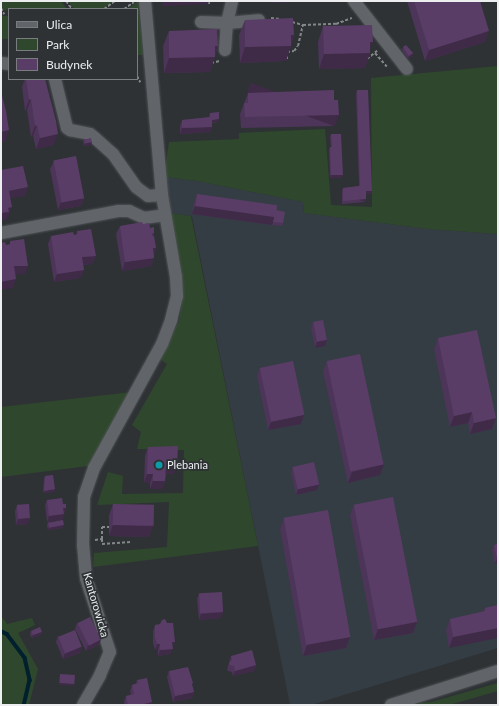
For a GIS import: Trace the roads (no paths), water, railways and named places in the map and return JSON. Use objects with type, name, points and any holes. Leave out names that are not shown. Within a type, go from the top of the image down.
[{"type":"street","name":"Kantorowicka","points":[[83,705],[100,676],[110,652],[86,578],[82,546],[84,497],[94,468],[153,363],[173,314],[177,287],[162,195],[144,1]]},
{"type":"street","points":[[225,50],[227,23],[232,1]]},
{"type":"street","points":[[354,1],[407,68]]},
{"type":"street","points":[[201,22],[227,23],[259,20]]},
{"type":"street","points":[[55,80],[67,128],[90,134],[96,138],[113,154],[136,187],[148,196],[162,195]]},
{"type":"street","points":[[1,233],[118,211],[129,211],[144,218],[165,215]]},
{"type":"street","points":[[391,705],[498,672]]},
{"type":"waterway","points":[[1,631],[7,634],[25,658],[30,680],[24,705]]},
{"type":"place","name":"Plebania","points":[[159,465]]}]
